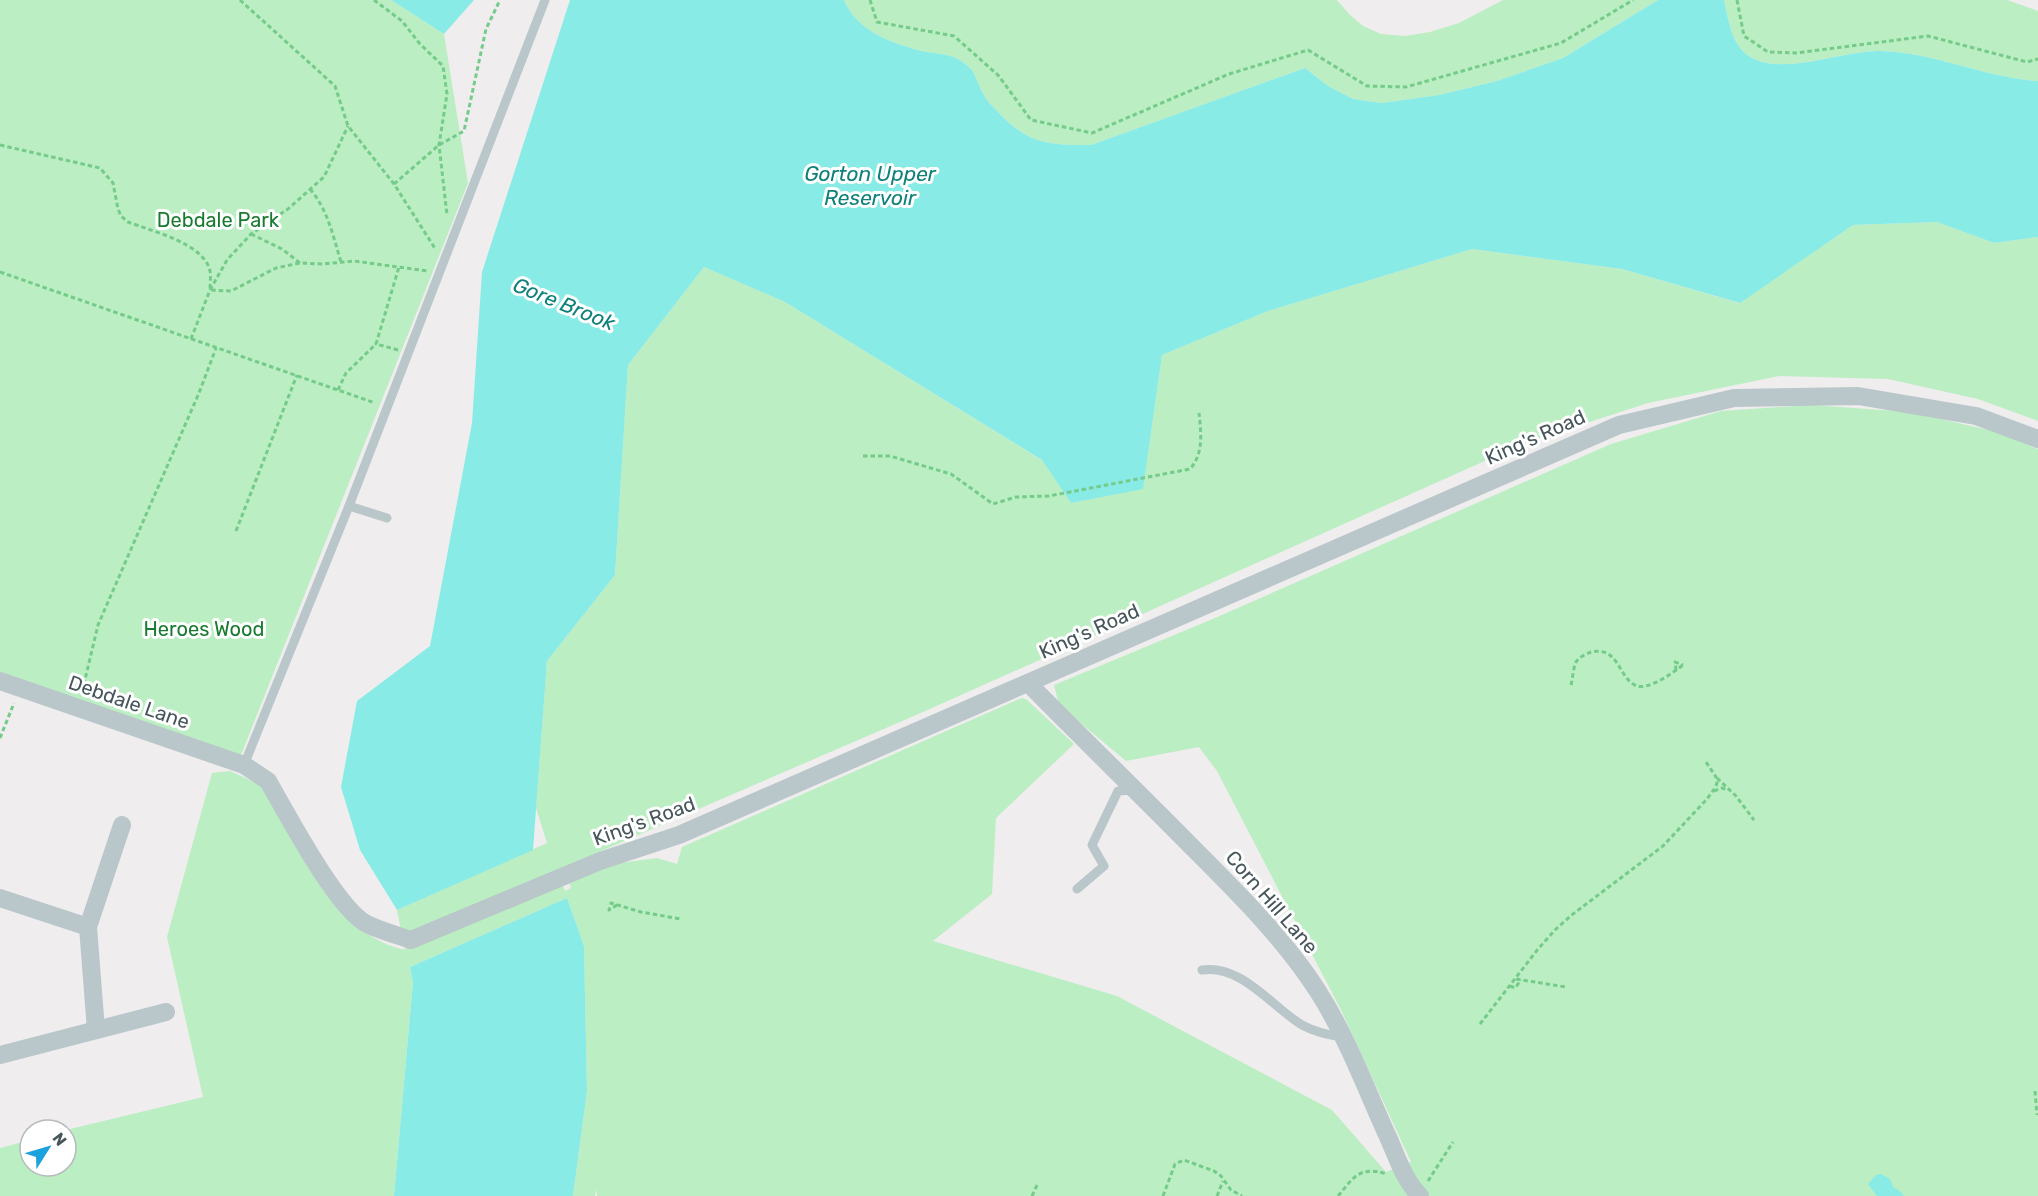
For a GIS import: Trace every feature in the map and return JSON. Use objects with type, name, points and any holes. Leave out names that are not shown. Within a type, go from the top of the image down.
[{"type":"street","name":"King's Road","points":[[244,765],[268,781],[311,854],[349,908],[366,924],[411,940],[600,861],[679,835],[1620,425],[1734,398],[1858,396],[1976,416],[2038,439]]},
{"type":"street","name":"Debdale Lane","points":[[0,681],[244,765]]},
{"type":"street","name":"Corn Hill Lane","points":[[1028,683],[1235,889],[1286,949],[1319,993],[1416,1191]]},
{"type":"street","points":[[96,1030],[88,927],[122,825]]},
{"type":"street","points":[[0,898],[88,927]]},
{"type":"street","points":[[0,1055],[166,1012]]},
{"type":"lane","points":[[244,765],[349,506],[544,0]]},
{"type":"lane","points":[[349,506],[387,518]]},
{"type":"lane","points":[[1077,888],[1104,866],[1092,845],[1118,791],[1136,789]]},
{"type":"lane","points":[[1202,970],[1225,971],[1259,992],[1301,1024],[1320,1034],[1342,1037]]},
{"type":"path","points":[[240,0],[335,86],[348,126],[394,184],[443,261]]},
{"type":"path","points":[[374,0],[402,21],[420,44],[443,66],[447,94],[439,145],[448,214],[445,223]]},
{"type":"path","points":[[394,184],[439,145],[464,131],[486,29],[500,0]]},
{"type":"path","points":[[870,0],[877,22],[954,36],[998,75],[1031,120],[1092,133],[1229,74],[1308,50],[1367,86],[1406,87],[1561,43],[1633,0]]},
{"type":"path","points":[[1737,0],[1744,36],[1768,52],[1796,52],[1928,36],[2027,62],[2038,59]]},
{"type":"path","points":[[190,339],[210,290],[227,260],[251,234],[288,209],[324,177],[348,126]]},
{"type":"path","points":[[0,145],[100,168],[113,183],[118,209],[123,219],[186,244],[200,254],[210,270],[210,290]]},
{"type":"path","points":[[310,189],[320,200],[328,219],[340,262]]},
{"type":"path","points":[[251,234],[282,249],[300,263]]},
{"type":"path","points":[[436,250],[439,241]]},
{"type":"path","points":[[210,290],[231,291],[276,268],[300,263],[354,261],[424,269],[437,276]]},
{"type":"path","points":[[338,390],[346,373],[376,344],[399,267]]},
{"type":"path","points":[[0,273],[386,407]]},
{"type":"path","points":[[376,344],[407,353]]},
{"type":"path","points":[[78,708],[98,625],[199,393],[216,348]]},
{"type":"path","points":[[236,531],[297,375]]},
{"type":"path","points":[[863,456],[890,456],[951,474],[993,504],[1000,504],[1016,497],[1049,496],[1190,469],[1198,460],[1201,442],[1199,413]]},
{"type":"path","points":[[1571,685],[1576,662],[1584,655],[1600,651],[1609,654],[1617,661],[1629,679],[1637,686],[1646,687],[1676,671]]},
{"type":"path","points":[[0,738],[20,688]]},
{"type":"path","points":[[1706,762],[1716,777],[1736,796],[1754,820]]},
{"type":"path","points":[[1480,1024],[1544,942],[1573,914],[1663,846],[1712,793],[1715,789],[1716,777]]},
{"type":"path","points":[[1712,793],[1722,788],[1729,790]]},
{"type":"path","points":[[617,905],[648,914],[681,919]]},
{"type":"path","points":[[1516,979],[1566,987]]},
{"type":"path","points":[[1510,986],[1515,988],[1521,980]]},
{"type":"path","points":[[2035,1091],[2037,1115]]},
{"type":"path","points":[[1338,1196],[1351,1180],[1367,1170],[1400,1178],[1416,1191],[1436,1170],[1453,1142]]},
{"type":"path","points":[[1163,1196],[1173,1169],[1179,1161],[1188,1160],[1214,1172],[1231,1190],[1242,1196]]},
{"type":"path","points":[[1217,1196],[1223,1180]]},
{"type":"path","points":[[1032,1196],[1038,1183]]},
{"type":"green space","name":"Debdale Park","points":[[0,0],[391,0],[444,34],[468,183],[241,755],[0,674]]},
{"type":"green space","points":[[844,0],[1337,0],[1363,26],[1381,34],[1405,36],[1430,32],[1459,23],[1503,0],[1658,0],[1563,58],[1497,81],[1439,95],[1382,103],[1353,99],[1328,86],[1305,68],[1091,145],[1052,143],[1030,137],[1010,123],[985,98],[973,71],[965,64],[954,57],[910,48],[887,40],[857,20]]},
{"type":"green space","points":[[1724,0],[2007,0],[2038,11],[2038,81],[1998,75],[1900,52],[1865,52],[1792,64],[1759,61],[1746,54],[1737,43]]},
{"type":"green space","points":[[1937,222],[1994,243],[2038,237],[2038,421],[1978,399],[1888,379],[1779,376],[1648,403],[1525,443],[923,712],[557,870],[565,891],[571,888],[568,879],[620,863],[657,858],[677,864],[682,847],[1017,700],[1026,699],[1074,744],[996,818],[992,894],[933,941],[1117,996],[1332,1110],[1386,1172],[1411,1162],[1342,1012],[1217,771],[1199,747],[1126,761],[1059,705],[1054,685],[1215,618],[1611,444],[1721,411],[1811,405],[1911,412],[2001,433],[2038,449],[2038,1196],[597,1196],[597,1189],[595,1196],[573,1196],[587,1091],[584,946],[567,898],[410,967],[413,982],[394,1196],[0,1196],[0,1148],[18,1143],[18,1178],[78,1178],[78,1127],[203,1097],[167,937],[212,773],[230,771],[261,785],[349,920],[375,938],[405,950],[397,910],[547,843],[536,808],[547,661],[615,575],[628,365],[704,267],[785,302],[1043,461],[1071,503],[1143,488],[1162,355],[1268,311],[1472,249],[1622,269],[1739,303],[1853,225]]},
{"type":"water","points":[[391,0],[474,0],[444,34]]},
{"type":"water","name":"Gorton Upper Reservoir","points":[[570,0],[844,0],[857,20],[887,40],[910,48],[954,57],[965,64],[973,71],[985,98],[1010,123],[1030,137],[1052,143],[1091,145],[1305,68],[1328,86],[1353,99],[1382,103],[1439,95],[1497,81],[1563,58],[1658,0],[1724,0],[1737,43],[1746,54],[1759,61],[1792,64],[1865,52],[1900,52],[2018,79],[2038,81],[2038,237],[1994,243],[1937,222],[1853,225],[1740,303],[1622,269],[1472,249],[1268,311],[1162,355],[1143,489],[1071,503],[1042,460],[785,302],[704,267],[628,365],[615,575],[547,661],[533,850],[397,910],[360,850],[341,787],[357,701],[430,646],[472,423],[482,272]]},
{"type":"water","points":[[567,898],[584,946],[587,1091],[573,1196],[394,1196],[413,982],[410,967]]},
{"type":"water","points":[[1881,1174],[1890,1179],[1893,1187],[1904,1196],[1877,1196],[1868,1184],[1876,1175]]},
{"type":"water label","name":"Gore Brook","points":[[564,304]]},
{"type":"park label","name":"Heroes Wood","points":[[204,629]]}]
